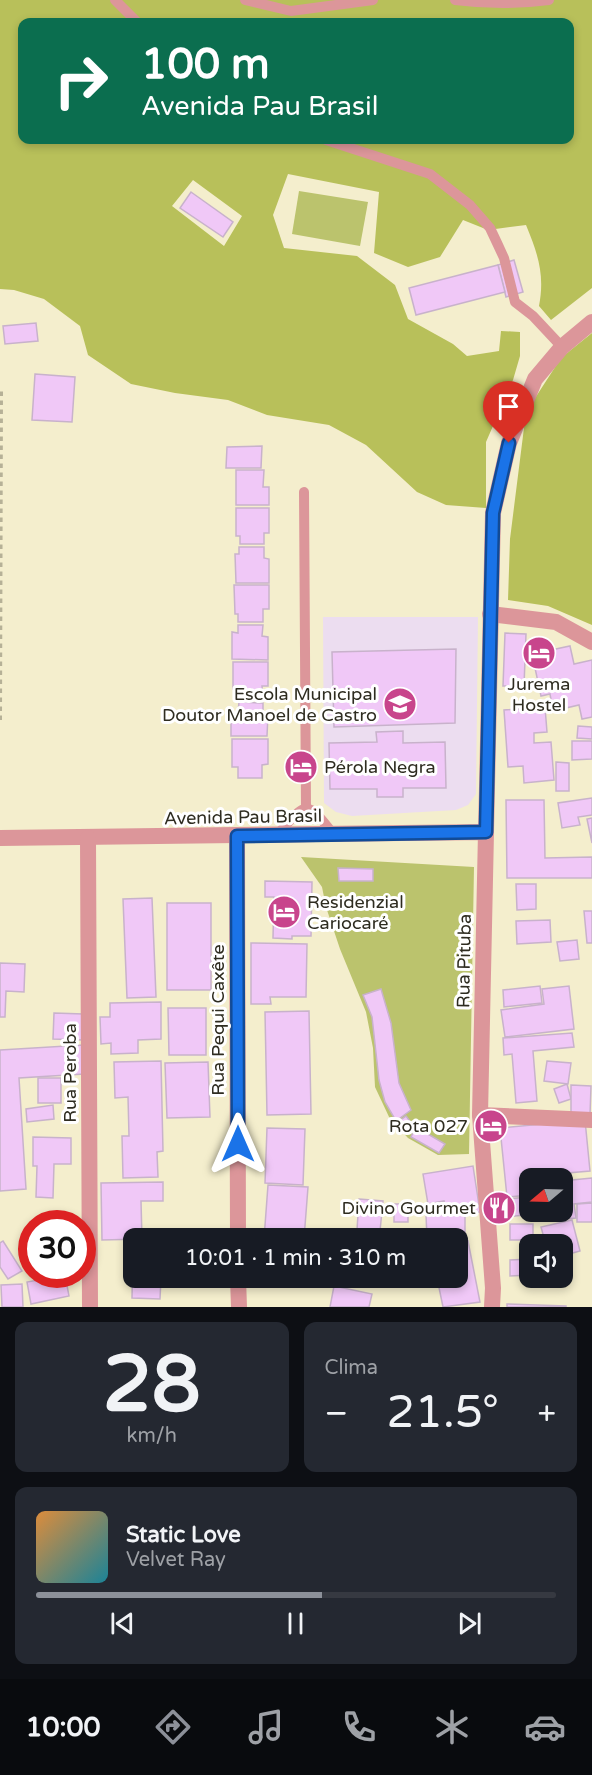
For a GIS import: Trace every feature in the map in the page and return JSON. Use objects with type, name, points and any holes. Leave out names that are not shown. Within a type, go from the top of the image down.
[{"type":"street","name":"Rua Pituba","points":[[492,1307],[493,1288],[480,1115],[493,513],[509,443],[535,379],[562,347],[592,322]]},
{"type":"street","points":[[490,614],[556,622],[592,642]]},
{"type":"street","name":"Avenida Pau Brasil","points":[[0,838],[486,832]]},
{"type":"street","name":"Rua Pequi Caxête","points":[[237,836],[238,1228]]},
{"type":"street","name":"Rua Peroba","points":[[88,838],[90,1307]]},
{"type":"street","points":[[480,1115],[592,1120]]},
{"type":"street","points":[[238,1288],[238,1307]]},
{"type":"lane","points":[[115,0],[133,18]]},
{"type":"lane","points":[[245,0],[291,11],[373,0]]},
{"type":"lane","points":[[455,0],[481,3],[524,3],[549,0]]},
{"type":"lane","points":[[338,144],[430,174],[470,206],[490,228],[498,245],[504,258],[515,302],[533,316],[562,347]]},
{"type":"lane","points":[[304,492],[306,808]]},
{"type":"lane","points":[[277,835],[298,811],[306,808],[315,811],[334,835]]},
{"type":"path","points":[[0,720],[1,391]]},
{"type":"shaded area","name":"Escola Municipal Doutor Manoel de Castro","points":[[323,617],[478,617],[476,794],[468,805],[456,810],[352,816],[336,812],[324,803]]},
{"type":"green space","points":[[0,0],[592,0],[592,288],[551,320],[539,306],[541,274],[526,225],[488,230],[463,220],[440,257],[408,267],[374,253],[379,192],[288,174],[273,215],[284,248],[357,256],[395,285],[408,319],[453,344],[467,356],[499,351],[501,331],[520,332],[520,356],[513,380],[486,442],[486,508],[446,505],[417,492],[366,445],[329,425],[267,415],[228,400],[131,384],[88,355],[80,326],[44,299],[14,290],[0,289]],"holes":[[[193,180],[242,216],[224,246],[172,206]]]},
{"type":"green space","points":[[299,191],[368,202],[360,246],[292,234]]},
{"type":"green space","points":[[592,333],[592,625],[548,606],[508,600],[510,539],[526,412],[561,358]]},
{"type":"green space","points":[[301,857],[474,867],[469,1154],[438,1155],[408,1138],[390,1119],[375,1087],[373,1048],[366,1012],[340,949],[322,887]]},
{"type":"building","points":[[191,192],[233,222],[223,237],[180,208]]},
{"type":"building","points":[[514,260],[523,292],[506,297],[498,265]]},
{"type":"building","points":[[498,265],[505,292],[416,315],[409,288]]},
{"type":"building","points":[[36,323],[38,341],[5,344],[3,326]]},
{"type":"building","points":[[35,374],[75,377],[72,422],[32,420]]},
{"type":"building","points":[[262,446],[261,468],[226,468],[227,447]]},
{"type":"building","points":[[236,470],[264,470],[263,487],[269,487],[269,505],[236,505]]},
{"type":"building","points":[[236,508],[269,508],[269,533],[264,533],[264,544],[240,544],[240,536],[236,536]]},
{"type":"building","points":[[239,547],[264,547],[264,558],[269,559],[269,583],[236,583],[235,554],[239,554]]},
{"type":"building","points":[[234,585],[269,585],[269,609],[263,609],[263,622],[238,622],[238,614],[235,614]]},
{"type":"building","points":[[238,625],[263,625],[262,636],[268,637],[268,660],[232,659],[232,632],[238,633]]},
{"type":"building","points":[[505,633],[526,634],[524,686],[503,686]]},
{"type":"building","points":[[570,646],[574,664],[592,660],[592,717],[582,719],[579,705],[553,711],[550,694],[541,696],[532,654]]},
{"type":"building","points":[[456,649],[455,723],[334,727],[332,652]]},
{"type":"building","points":[[233,662],[268,662],[268,686],[262,686],[263,697],[239,697],[239,689],[233,689]]},
{"type":"building","points":[[239,702],[263,703],[263,714],[268,714],[267,736],[231,736],[231,713],[238,713]]},
{"type":"building","points":[[545,707],[547,732],[534,733],[534,743],[551,742],[554,780],[524,783],[523,766],[508,767],[504,710]]},
{"type":"building","points":[[578,726],[592,727],[592,739],[577,738]]},
{"type":"building","points":[[403,731],[403,743],[445,742],[446,788],[403,788],[403,797],[377,797],[377,789],[330,789],[329,743],[377,742],[376,732]]},
{"type":"building","points":[[232,739],[268,739],[268,764],[262,765],[262,778],[238,778],[238,767],[232,767]]},
{"type":"building","points":[[572,741],[592,741],[592,759],[572,760]]},
{"type":"building","points":[[556,762],[569,763],[569,791],[556,791]]},
{"type":"building","points":[[592,798],[592,815],[578,817],[580,825],[562,828],[558,803]]},
{"type":"building","points":[[506,800],[544,800],[545,858],[592,857],[592,878],[507,878]]},
{"type":"building","points":[[592,818],[592,843],[587,819]]},
{"type":"building","points":[[338,868],[373,869],[373,881],[339,881]]},
{"type":"building","points":[[265,881],[312,882],[311,936],[292,936],[292,939],[273,938],[274,897],[265,897]]},
{"type":"building","points":[[516,884],[536,884],[536,909],[517,910]]},
{"type":"building","points":[[152,898],[156,997],[127,998],[123,899]]},
{"type":"building","points":[[167,903],[211,903],[211,990],[167,990]]},
{"type":"building","points":[[584,911],[592,911],[592,943],[587,943]]},
{"type":"building","points":[[550,920],[551,942],[517,944],[516,921]]},
{"type":"building","points":[[577,940],[579,959],[560,961],[557,942]]},
{"type":"building","points":[[251,943],[307,944],[306,997],[270,997],[271,1004],[251,1004]]},
{"type":"building","points":[[0,963],[25,964],[24,992],[6,991],[5,1017],[0,1017]]},
{"type":"building","points":[[540,986],[542,1003],[504,1007],[503,990]]},
{"type":"building","points":[[569,986],[574,1029],[505,1037],[501,1010],[544,1004],[542,989]]},
{"type":"building","points":[[381,989],[391,1023],[399,1083],[411,1110],[396,1121],[385,1102],[379,1080],[372,1017],[363,995]]},
{"type":"building","points":[[161,1002],[161,1039],[138,1040],[138,1053],[111,1054],[111,1043],[101,1044],[100,1017],[110,1017],[110,1003]]},
{"type":"building","points":[[168,1008],[206,1008],[206,1055],[169,1055]]},
{"type":"building","points":[[309,1011],[311,1114],[267,1115],[265,1012]]},
{"type":"building","points":[[54,1013],[83,1014],[82,1040],[53,1039]]},
{"type":"building","points":[[572,1033],[574,1047],[533,1051],[537,1101],[516,1103],[512,1054],[504,1055],[503,1038]]},
{"type":"building","points":[[83,1045],[84,1074],[19,1078],[26,1189],[0,1191],[0,1050]]},
{"type":"building","points":[[161,1061],[163,1151],[157,1152],[158,1177],[123,1178],[122,1136],[129,1136],[128,1097],[115,1098],[114,1062]]},
{"type":"building","points":[[547,1061],[571,1063],[568,1084],[544,1081]]},
{"type":"building","points":[[208,1062],[210,1117],[167,1118],[165,1063]]},
{"type":"building","points":[[38,1078],[61,1078],[61,1103],[38,1103]]},
{"type":"building","points":[[567,1084],[571,1099],[559,1103],[554,1089]]},
{"type":"building","points":[[571,1085],[591,1086],[590,1115],[571,1115]]},
{"type":"building","points":[[53,1105],[54,1119],[27,1122],[26,1109]]},
{"type":"building","points":[[406,1116],[412,1124],[404,1130],[398,1122]]},
{"type":"building","points":[[585,1120],[590,1171],[573,1172],[573,1168],[519,1168],[519,1196],[507,1197],[500,1128]]},
{"type":"building","points":[[416,1127],[445,1144],[439,1153],[411,1137]]},
{"type":"building","points":[[267,1128],[305,1129],[303,1185],[265,1183]]},
{"type":"building","points":[[33,1137],[71,1138],[71,1164],[54,1164],[53,1198],[36,1197],[37,1166],[33,1166]]},
{"type":"building","points":[[473,1166],[480,1212],[447,1217],[444,1201],[428,1204],[423,1174]]},
{"type":"building","points":[[592,1178],[592,1202],[574,1204],[576,1218],[573,1218],[573,1180]]},
{"type":"building","points":[[163,1182],[163,1201],[141,1201],[142,1228],[123,1228],[123,1239],[102,1240],[101,1183]]},
{"type":"building","points":[[268,1185],[308,1187],[305,1228],[265,1228]]},
{"type":"building","points":[[519,1198],[519,1216],[505,1217],[503,1199]]},
{"type":"building","points":[[359,1199],[383,1201],[380,1228],[357,1228]]},
{"type":"building","points":[[592,1203],[592,1222],[577,1222],[577,1204]]},
{"type":"building","points":[[394,1204],[408,1204],[408,1222],[394,1222]]},
{"type":"building","points":[[465,1214],[465,1228],[427,1228],[426,1215]]},
{"type":"building","points":[[573,1222],[580,1251],[573,1253],[573,1234],[543,1234],[541,1227]]},
{"type":"building","points":[[510,1224],[533,1224],[533,1234],[519,1234],[519,1240],[510,1240]]},
{"type":"building","points":[[3,1241],[18,1265],[18,1273],[8,1279],[0,1267],[0,1243]]},
{"type":"building","points":[[468,1241],[480,1302],[443,1307],[439,1288],[468,1288]]},
{"type":"building","points":[[510,1260],[519,1260],[519,1276],[510,1276]]},
{"type":"building","points":[[18,1284],[18,1288],[22,1288],[23,1307],[2,1307],[1,1285]]},
{"type":"building","points":[[28,1288],[67,1288],[69,1296],[31,1304]]},
{"type":"building","points":[[132,1288],[161,1288],[160,1299],[132,1298]]},
{"type":"building","points":[[334,1288],[372,1294],[369,1307],[330,1307]]},
{"type":"building","points":[[507,1304],[566,1306],[566,1307],[507,1307]]},
{"type":"place","name":"Jurema Hostel","points":[[539,653]]},
{"type":"place","name":"Escola Municipal Doutor Manoel de Castro","points":[[400,704]]},
{"type":"place","name":"Pérola Negra","points":[[301,767]]},
{"type":"place","name":"Residenzial Cariocaré","points":[[284,912]]},
{"type":"place","name":"Rota 027","points":[[491,1126]]},
{"type":"place","name":"Divino Gourmet","points":[[499,1208]]},
{"type":"route","points":[[238,1144],[237,836],[486,832],[493,513],[509,443]]}]
